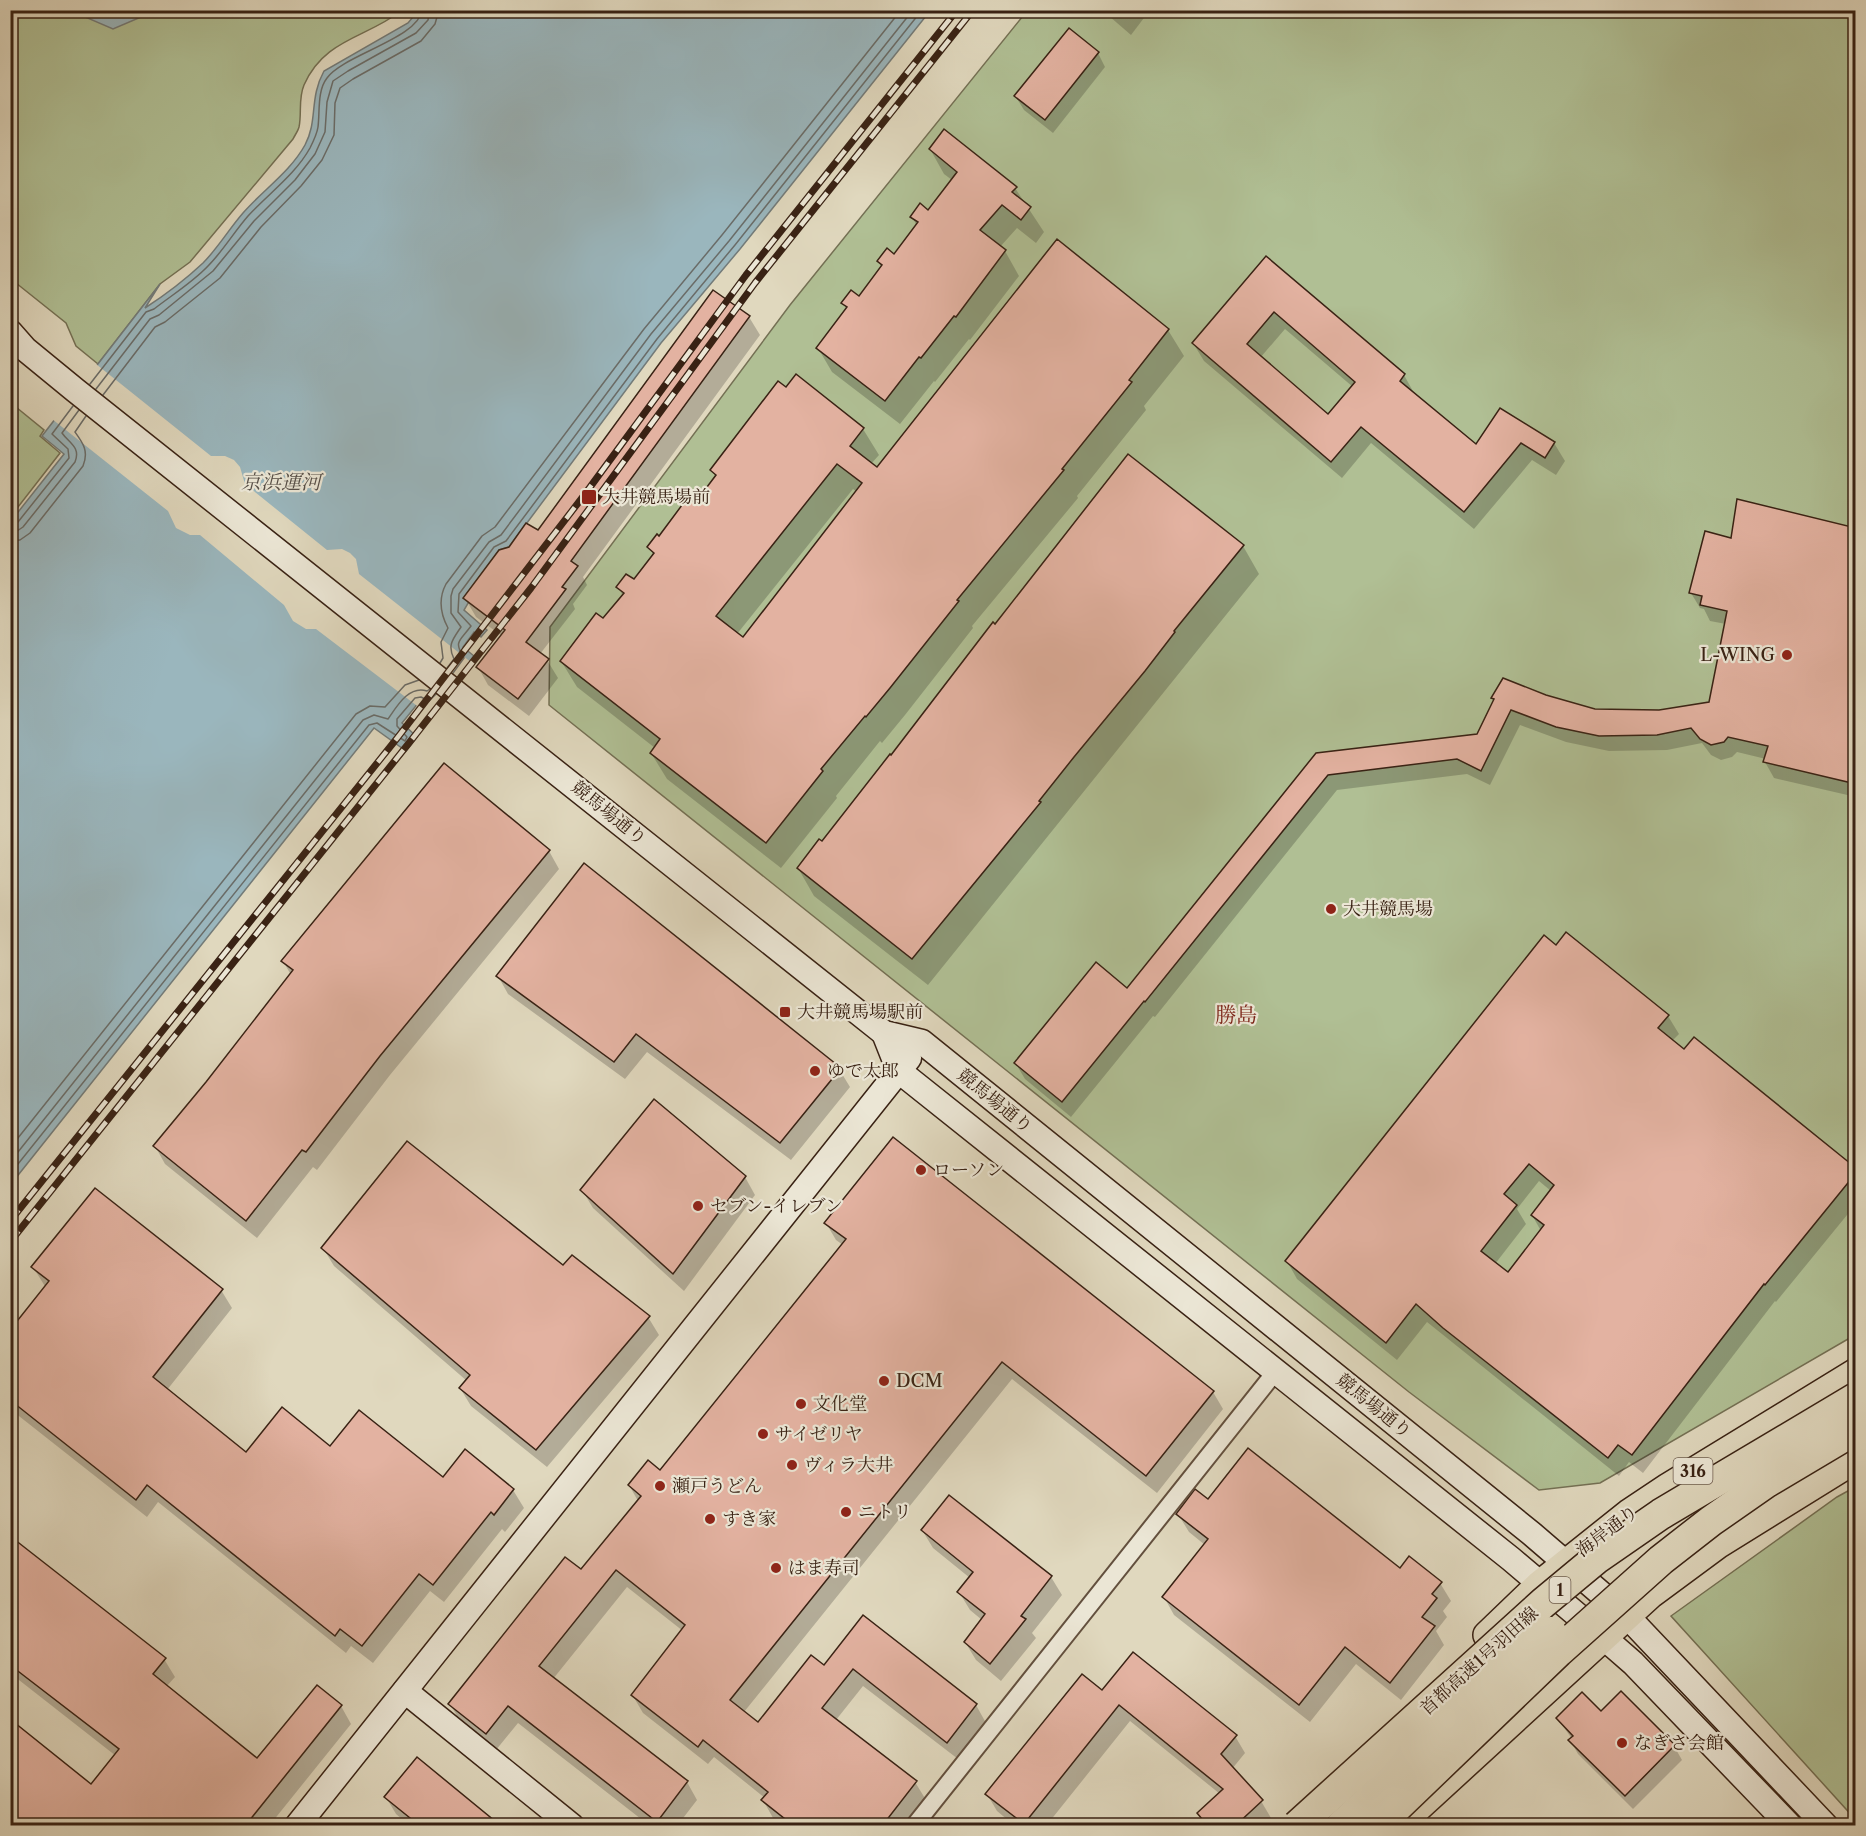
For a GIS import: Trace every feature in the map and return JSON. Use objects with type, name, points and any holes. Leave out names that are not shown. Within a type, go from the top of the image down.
[{"type":"highway","name":"首都高速1号羽田線","points":[[1297,1826],[1544,1603],[1596,1559],[1661,1514],[1856,1398]]},
{"type":"highway","points":[[1377,1826],[1606,1608],[1661,1560],[1767,1482],[1856,1429]]},
{"type":"highway","points":[[1341,1826],[1564,1620],[1636,1565],[1711,1521]]},
{"type":"main road","name":"海岸通り","points":[[1281,1826],[1540,1584],[1629,1513],[1856,1372]]},
{"type":"main road","points":[[1398,1826],[1602,1636],[1683,1568],[1856,1459]]},
{"type":"street","name":"競馬場通り","points":[[15,340],[884,1033],[922,1042],[1566,1563],[1626,1615],[1826,1826]]},
{"type":"street","name":"競馬場通り","points":[[884,1033],[899,1071],[1276,1371],[1633,1662],[1790,1826]]},
{"type":"street","points":[[297,1826],[922,1042]]},
{"type":"street","points":[[914,1826],[1276,1371]]},
{"type":"street","points":[[405,1691],[572,1826]]},
{"type":"green space","points":[[10,11],[401,11],[334,48],[312,70],[304,85],[299,127],[293,139],[190,262],[160,284],[98,364],[76,346],[66,323],[11,279]]},
{"type":"green space","name":"大井競馬場","points":[[1027,11],[1855,11],[1855,1335],[1600,1483],[1539,1490],[1409,1392],[549,705],[550,627],[790,305]]},
{"type":"green space","points":[[11,403],[44,430],[40,436],[60,453],[11,516]]},
{"type":"green space","points":[[1855,1487],[1855,1819],[1671,1616],[1837,1497]]},
{"type":"water","points":[[80,11],[155,11],[113,29],[85,17]]},
{"type":"water","name":"京浜運河","points":[[418,11],[930,11],[740,249],[661,343],[509,547],[499,550],[464,610],[487,630],[481,637],[474,632],[463,647],[474,656],[430,712],[419,702],[402,723],[417,737],[406,751],[374,728],[11,1184],[11,521],[64,454],[42,436],[160,284],[145,308],[203,263],[243,213],[299,155],[309,136],[319,81],[324,71],[408,23]]},
{"type":"pier","points":[[96,364],[211,456],[225,456],[234,460],[240,467],[245,484],[327,550],[342,549],[350,553],[356,559],[359,574],[472,663],[432,714],[429,715],[316,629],[306,629],[293,621],[284,605],[200,535],[190,535],[176,528],[168,511],[52,419]]},
{"type":"building","points":[[1069,28],[1099,52],[1045,120],[1014,96]]},
{"type":"building","points":[[944,129],[1017,187],[1012,192],[1031,207],[1021,220],[1002,205],[980,230],[1006,250],[956,317],[954,316],[921,358],[919,357],[885,401],[816,348],[847,307],[841,303],[851,290],[859,296],[882,265],[877,261],[887,248],[894,254],[918,222],[910,217],[920,203],[928,210],[957,172],[929,149]]},
{"type":"building","points":[[1057,239],[1169,329],[1129,380],[1132,382],[1062,469],[1064,470],[957,600],[959,601],[890,688],[821,769],[823,771],[766,843],[650,753],[660,739],[560,661],[596,613],[603,618],[624,593],[616,587],[626,574],[634,579],[654,553],[647,547],[657,534],[659,536],[688,497],[695,503],[716,475],[710,470],[778,381],[786,387],[796,374],[864,428],[850,446],[877,467]],"holes":[[[837,464],[862,483],[743,637],[716,616]]]},
{"type":"building","points":[[1266,256],[1405,374],[1400,381],[1476,444],[1500,408],[1555,442],[1545,458],[1521,443],[1464,512],[1361,427],[1331,462],[1192,343]],"holes":[[[1274,312],[1355,382],[1328,414],[1247,344]]]},
{"type":"building","name":"大井競馬場前","points":[[713,290],[750,316],[571,561],[578,566],[562,587],[566,589],[526,642],[549,659],[518,699],[476,667],[505,630],[463,598],[499,550],[509,547],[526,523],[538,530]]},
{"type":"building","points":[[1128,454],[1244,545],[1039,801],[1041,802],[912,959],[797,868],[819,839],[822,841],[891,755],[993,622],[995,624]]},
{"type":"building","points":[[1737,499],[1856,528],[1856,784],[1763,762],[1768,746],[1728,737],[1724,742],[1711,745],[1700,739],[1691,728],[1657,735],[1599,736],[1556,727],[1511,710],[1481,771],[1457,759],[1328,775],[1062,1102],[1014,1063],[1096,962],[1127,988],[1316,753],[1477,734],[1494,699],[1491,698],[1503,678],[1546,695],[1595,709],[1659,710],[1709,702],[1727,611],[1700,605],[1702,596],[1689,593],[1705,531],[1731,538]]},
{"type":"building","points":[[444,763],[550,850],[380,1056],[306,1152],[302,1150],[246,1221],[153,1146],[293,970],[281,961]]},
{"type":"building","points":[[584,863],[841,1068],[780,1143],[636,1034],[614,1062],[496,976]]},
{"type":"building","points":[[1566,932],[1669,1015],[1658,1028],[1684,1049],[1694,1037],[1856,1168],[1856,1173],[1764,1284],[1632,1455],[1618,1445],[1608,1458],[1443,1328],[1416,1304],[1386,1343],[1285,1261],[1544,935],[1556,945]],"holes":[[[1529,1164],[1554,1185],[1531,1215],[1544,1225],[1508,1272],[1481,1251],[1517,1205],[1504,1194]]]},
{"type":"building","points":[[654,1099],[746,1176],[673,1274],[580,1190]]},
{"type":"building","points":[[893,1137],[1214,1391],[1146,1476],[1002,1362],[730,1700],[758,1722],[811,1655],[824,1665],[863,1615],[977,1704],[947,1743],[853,1669],[822,1708],[917,1781],[882,1826],[794,1826],[761,1800],[768,1792],[703,1740],[698,1747],[631,1695],[685,1625],[616,1570],[539,1666],[688,1781],[657,1822],[508,1706],[486,1734],[448,1704],[565,1557],[581,1569],[641,1496],[628,1485],[648,1460],[660,1470],[846,1239],[824,1223]]},
{"type":"building","points":[[407,1141],[563,1265],[572,1255],[650,1316],[536,1450],[459,1388],[470,1375],[321,1248]]},
{"type":"building","points":[[95,1188],[223,1289],[153,1377],[246,1452],[282,1407],[330,1446],[359,1410],[443,1477],[465,1449],[514,1489],[494,1515],[491,1512],[433,1585],[419,1574],[362,1646],[340,1629],[335,1636],[147,1485],[136,1500],[10,1400],[10,1330],[49,1281],[31,1267]]},
{"type":"building","points":[[1248,1448],[1400,1568],[1409,1556],[1442,1582],[1432,1594],[1437,1598],[1422,1617],[1435,1626],[1390,1683],[1345,1647],[1299,1705],[1162,1597],[1208,1539],[1176,1514],[1195,1489],[1208,1499]]},
{"type":"building","points":[[949,1495],[1052,1576],[1021,1616],[1026,1619],[990,1664],[964,1642],[985,1614],[957,1592],[973,1572],[921,1530]]},
{"type":"building","points":[[10,1536],[166,1658],[153,1674],[257,1758],[317,1685],[342,1705],[245,1826],[10,1826],[10,1719],[91,1784],[119,1749],[10,1665]]},
{"type":"building","points":[[1133,1652],[1237,1735],[1221,1754],[1263,1800],[1235,1826],[1208,1826],[1197,1813],[1223,1789],[1119,1705],[1024,1824],[985,1794],[1082,1674],[1102,1690]]},
{"type":"building","name":"なぎさ会館","points":[[1621,1691],[1675,1745],[1625,1796],[1568,1740],[1573,1736],[1556,1718],[1582,1692],[1601,1711]]},
{"type":"building","points":[[417,1757],[501,1826],[420,1826],[384,1797]]},
{"type":"railway","points":[[10,1221],[398,737],[585,494],[746,275],[957,10]]},
{"type":"railway","points":[[10,1242],[531,588],[755,283],[973,10]]},
{"type":"place","name":"大井競馬場前","points":[[589,497]]},
{"type":"place","name":"L-WING","points":[[1787,655]]},
{"type":"place","name":"大井競馬場","points":[[1331,909]]},
{"type":"place","name":"大井競馬場駅前","points":[[785,1012]]},
{"type":"place","name":"ゆで太郎","points":[[815,1071]]},
{"type":"place","name":"ローソン","points":[[921,1170]]},
{"type":"place","name":"セブン-イレブン","points":[[698,1206]]},
{"type":"place","name":"DCM","points":[[884,1381]]},
{"type":"place","name":"文化堂","points":[[801,1404]]},
{"type":"place","name":"サイゼリヤ","points":[[763,1434]]},
{"type":"place","name":"ヴィラ大井","points":[[792,1465]]},
{"type":"place","name":"瀬戸うどん","points":[[660,1486]]},
{"type":"place","name":"ニトリ","points":[[846,1512]]},
{"type":"place","name":"すき家","points":[[710,1519]]},
{"type":"place","name":"はま寿司","points":[[776,1568]]},
{"type":"place","name":"なぎさ会館","points":[[1622,1743]]},
{"type":"district","name":"勝島","points":[[1236,1014]]}]
